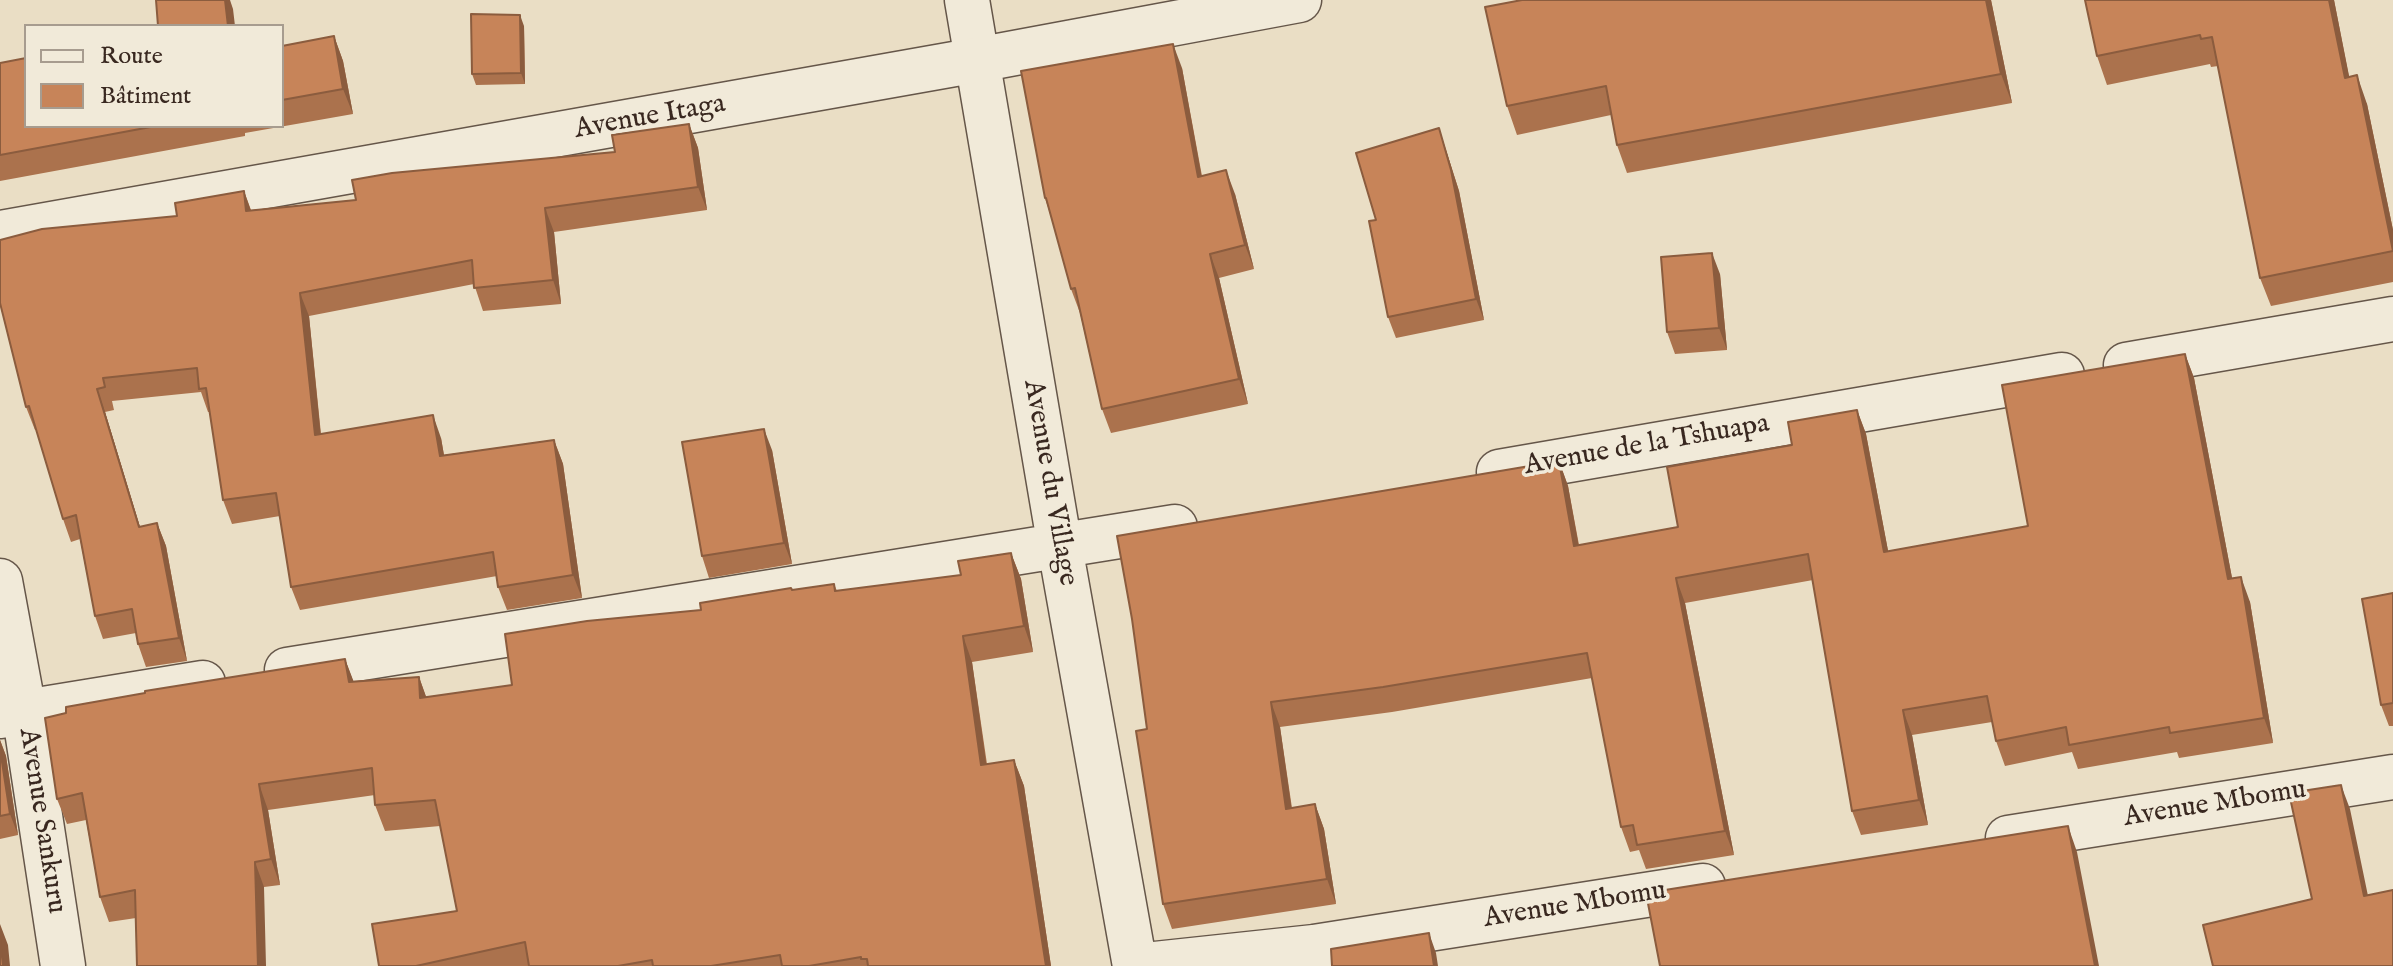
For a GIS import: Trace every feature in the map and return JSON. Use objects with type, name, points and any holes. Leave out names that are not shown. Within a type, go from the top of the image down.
[{"type":"street","name":"Avenue du Village","points":[[967,0],[1135,966]]},
{"type":"street","name":"Avenue Itaga","points":[[0,233],[1299,0]]},
{"type":"street","name":"Avenue de la Tshuapa","points":[[1467,477],[2393,319]]},
{"type":"street","points":[[12,714],[1216,520]]},
{"type":"street","name":"Avenue Sankuru","points":[[0,581],[12,714],[63,966]]},
{"type":"street","name":"Avenue Mbomu","points":[[1971,843],[2393,777]]},
{"type":"street","name":"Avenue Mbomu","points":[[1135,966],[1314,947],[1737,880]]},
{"type":"building","points":[[156,0],[225,0],[228,24],[158,24]]},
{"type":"building","points":[[1522,0],[1986,0],[2001,74],[1617,145],[1606,86],[1507,106],[1485,7]]},
{"type":"building","points":[[2085,0],[2329,0],[2345,78],[2357,75],[2393,251],[2260,278],[2212,37],[2201,39],[2200,35],[2097,56]]},
{"type":"building","points":[[471,14],[520,15],[521,73],[472,74]]},
{"type":"building","points":[[334,36],[343,89],[284,100],[284,46]]},
{"type":"building","points":[[1173,44],[1198,177],[1226,170],[1245,245],[1210,254],[1239,379],[1102,409],[1075,288],[1071,289],[1045,198],[1021,71]]},
{"type":"building","points":[[24,58],[24,128],[145,128],[0,155],[0,63]]},
{"type":"building","points":[[689,124],[698,187],[545,208],[553,280],[474,288],[472,260],[300,293],[315,435],[433,415],[440,456],[554,440],[573,575],[498,587],[493,552],[291,587],[276,493],[223,500],[206,388],[199,389],[197,368],[103,378],[105,387],[97,389],[139,527],[157,523],[179,638],[138,644],[132,609],[95,616],[76,515],[63,519],[29,406],[26,407],[0,303],[0,240],[42,229],[177,216],[175,203],[244,191],[246,211],[356,200],[352,180],[392,173],[615,152],[612,135]]},
{"type":"building","points":[[1439,128],[1451,170],[1476,299],[1388,317],[1369,221],[1376,220],[1356,153]]},
{"type":"building","points":[[1712,253],[1719,328],[1667,332],[1661,257]]},
{"type":"building","points":[[2185,354],[2228,579],[2241,577],[2264,718],[2170,733],[2169,727],[2069,745],[2066,727],[1996,741],[1987,696],[1903,710],[1919,800],[1852,811],[1808,554],[1676,578],[1725,831],[1637,845],[1633,825],[1621,827],[1587,653],[1271,702],[1286,809],[1315,804],[1327,879],[1163,904],[1136,731],[1147,729],[1117,536],[1559,461],[1574,546],[1678,527],[1667,467],[1792,445],[1788,422],[1857,410],[1884,552],[2028,526],[2002,385]]},
{"type":"building","points":[[764,429],[784,543],[702,556],[682,442]]},
{"type":"building","points":[[1011,553],[1024,626],[963,636],[981,765],[1014,760],[1046,966],[868,966],[867,959],[861,957],[809,966],[782,966],[780,955],[711,966],[653,966],[652,960],[618,966],[529,966],[525,942],[416,966],[379,966],[372,924],[457,911],[435,800],[375,805],[372,768],[259,784],[271,859],[255,862],[258,966],[137,966],[135,890],[100,897],[82,793],[57,799],[45,718],[66,713],[66,707],[345,659],[349,682],[419,677],[420,698],[512,685],[505,634],[587,621],[701,610],[700,603],[791,588],[834,584],[835,591],[961,575],[958,561]]},
{"type":"building","points":[[2393,593],[2393,703],[2381,705],[2362,599]]},
{"type":"building","points":[[0,749],[10,814],[0,816]]},
{"type":"building","points":[[2341,785],[2364,896],[2393,890],[2393,966],[2213,966],[2203,925],[2312,899],[2289,793]]},
{"type":"building","points":[[2068,826],[2095,966],[1660,966],[1646,893]]},
{"type":"building","points":[[1429,933],[1434,966],[1332,966],[1331,949]]},
{"type":"building","points":[[0,939],[3,966],[0,966]]}]
